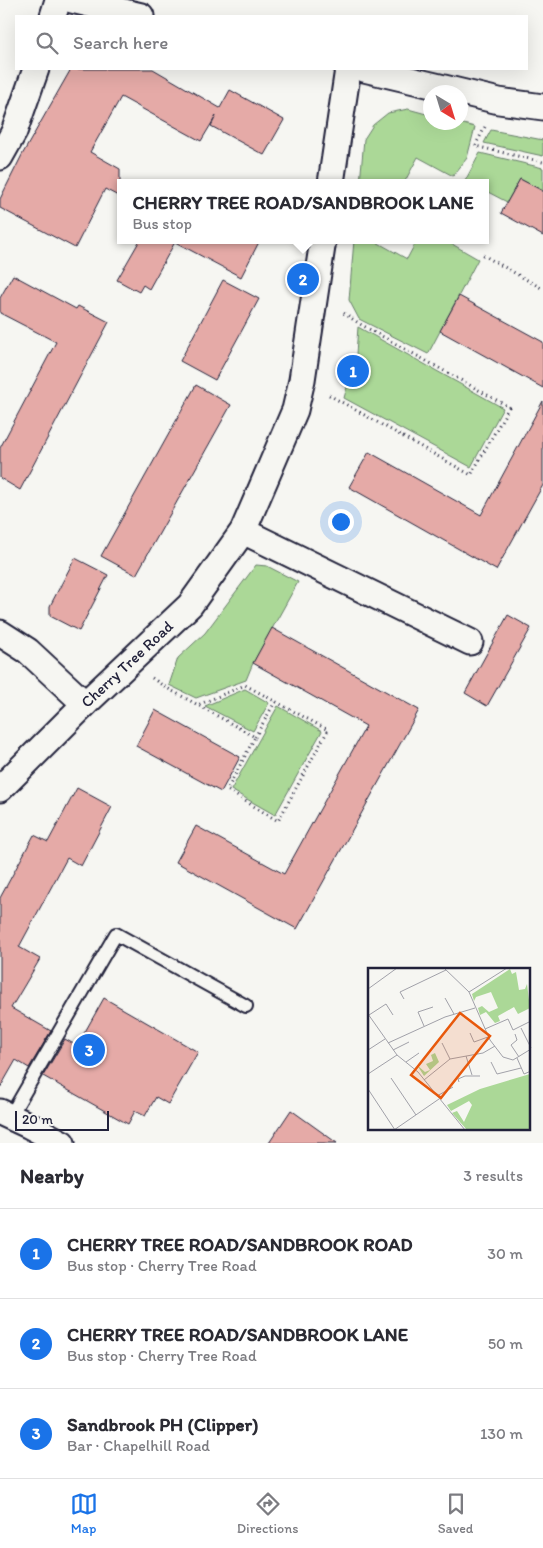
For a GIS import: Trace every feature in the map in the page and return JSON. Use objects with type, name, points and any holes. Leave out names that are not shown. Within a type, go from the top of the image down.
[{"type":"street","points":[[53,15],[58,0]]},
{"type":"street","points":[[72,0],[137,15]]},
{"type":"street","points":[[0,157],[14,132],[36,70]]},
{"type":"street","points":[[332,179],[348,70]]},
{"type":"street","points":[[368,70],[499,101],[543,107]]},
{"type":"street","name":"Cherry Tree Road","points":[[0,789],[85,704],[190,605],[243,531],[295,410],[302,380],[321,244]]},
{"type":"street","points":[[243,531],[470,642]]},
{"type":"street","points":[[0,633],[28,651],[85,704]]},
{"type":"street","points":[[5,1115],[62,1143]]},
{"type":"lane","points":[[5,1115],[116,934],[246,1006]]},
{"type":"path","points":[[499,101],[475,146],[543,162]]},
{"type":"path","points":[[483,255],[543,289]]},
{"type":"path","points":[[302,380],[471,475],[509,407],[360,324],[314,294]]},
{"type":"path","points":[[129,662],[165,687],[254,737]]},
{"type":"path","points":[[198,706],[245,685],[328,730],[278,821],[227,790],[254,737],[275,702]]},
{"type":"green space","points":[[408,109],[423,113],[423,130],[468,130],[468,125],[475,127],[467,158],[453,176],[418,157],[406,179],[360,179],[364,139],[373,125],[388,113]]},
{"type":"green space","points":[[491,130],[543,140],[543,156],[484,143]]},
{"type":"green space","points":[[480,153],[543,168],[543,191],[520,179],[507,202],[489,193],[489,179],[466,179]]},
{"type":"green space","points":[[354,244],[380,244],[407,259],[415,244],[452,244],[478,259],[428,354],[359,319],[349,300]]},
{"type":"green space","points":[[358,327],[503,408],[471,467],[344,398],[356,354]]},
{"type":"green space","points":[[256,565],[267,566],[298,582],[253,663],[246,680],[196,698],[169,685],[178,658],[205,633]]},
{"type":"green space","points":[[245,689],[269,703],[253,731],[205,706]]},
{"type":"green space","points":[[278,706],[322,731],[275,815],[231,790]]},
{"type":"building","points":[[70,70],[155,70],[220,108],[230,90],[284,120],[264,155],[211,126],[216,116],[201,141],[121,97],[90,152],[120,169],[120,179],[117,179],[117,195],[105,189],[75,248],[0,208],[0,199],[22,155]]},
{"type":"building","points":[[520,179],[543,191],[543,236],[501,213]]},
{"type":"building","points":[[138,244],[174,244],[149,289],[143,285],[139,292],[117,280]]},
{"type":"building","points":[[179,244],[258,244],[241,277]]},
{"type":"building","points":[[13,275],[76,309],[78,306],[109,322],[20,490],[0,478],[0,448],[56,342],[0,313],[0,298]]},
{"type":"building","points":[[223,280],[259,299],[215,380],[180,361]]},
{"type":"building","points":[[459,296],[543,342],[543,388],[440,331]]},
{"type":"building","points":[[196,385],[231,405],[136,575],[101,556]]},
{"type":"building","points":[[543,401],[543,485],[496,570],[349,487],[369,452],[481,515]]},
{"type":"building","points":[[75,558],[108,575],[79,631],[50,616],[50,606]]},
{"type":"building","points":[[508,615],[531,628],[487,706],[465,693]]},
{"type":"building","points":[[272,628],[419,710],[297,929],[176,862],[196,826],[284,874],[366,726],[253,663]]},
{"type":"building","points":[[155,710],[240,757],[221,792],[136,746]]},
{"type":"building","points":[[77,788],[112,807],[81,866],[67,858],[19,947],[40,959],[11,1008],[51,1031],[29,1068],[16,1060],[0,1088],[0,898],[34,835],[48,842]]},
{"type":"building","points":[[104,998],[198,1052],[168,1104],[156,1097],[145,1116],[135,1111],[128,1124],[43,1076],[65,1039],[77,1046]]},
{"type":"building","points":[[291,1110],[337,1143],[269,1143]]},
{"type":"place","name":"CHERRY TREE ROAD/SANDBROOK LANE","points":[[303,279]]},
{"type":"place","name":"CHERRY TREE ROAD/SANDBROOK ROAD","points":[[353,371]]},
{"type":"place","name":"Sandbrook PH (Clipper)","points":[[89,1050]]}]
